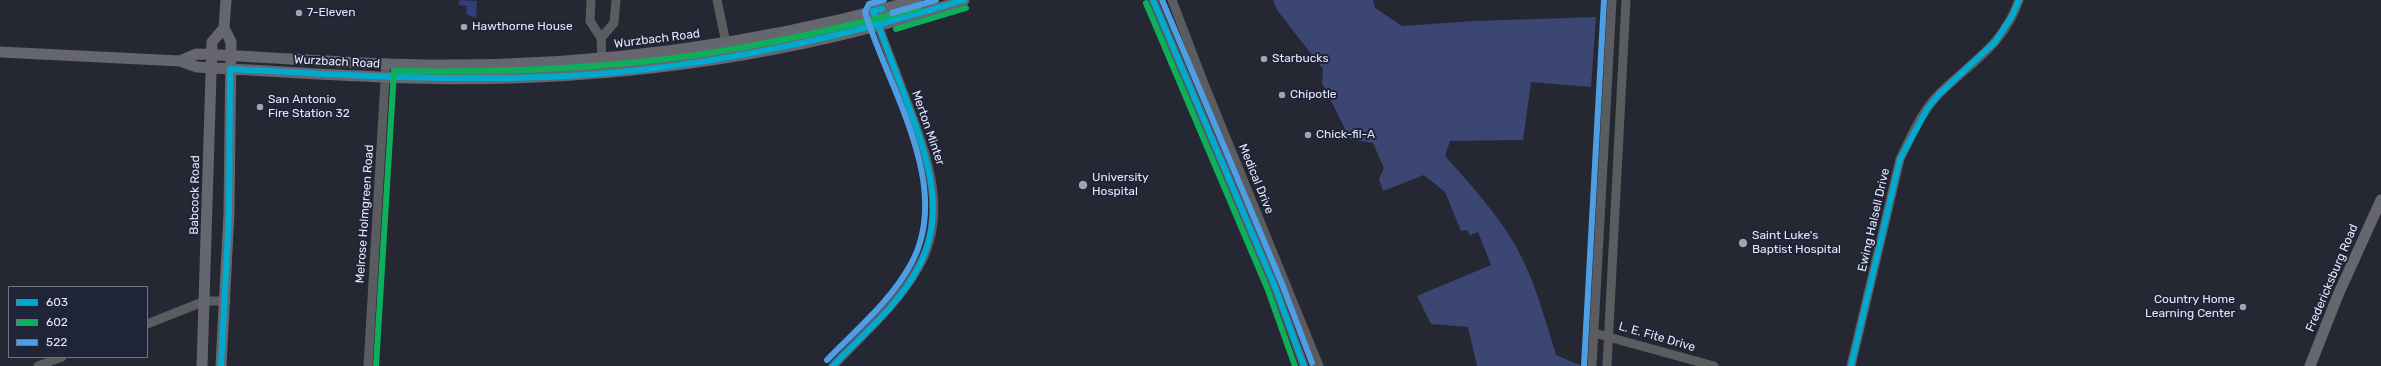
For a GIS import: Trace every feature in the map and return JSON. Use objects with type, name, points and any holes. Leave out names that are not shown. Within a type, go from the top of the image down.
[{"type":"main road","points":[[221,366],[226,301],[231,42],[224,28],[226,0]]},
{"type":"main road","name":"Wurzbach Road","points":[[180,61],[196,54],[230,57],[386,63],[499,64],[602,58],[771,36],[917,0]]},
{"type":"main road","name":"Wurzbach Road","points":[[0,52],[180,61],[197,67],[385,78],[511,78],[570,75],[630,71],[729,57],[878,25],[964,0]]},
{"type":"main road","name":"Babcock Road","points":[[202,366],[211,55],[212,42],[224,28]]},
{"type":"main road","name":"Fredericksburg Road","points":[[2310,366],[2338,295],[2381,200]]},
{"type":"street","points":[[591,0],[590,21],[601,38],[602,58]]},
{"type":"street","points":[[601,38],[614,23],[616,0]]},
{"type":"street","points":[[717,0],[729,57]]},
{"type":"street","name":"Medical Drive","points":[[1153,0],[1275,287],[1304,366]]},
{"type":"street","name":"Medical Drive","points":[[1172,0],[1202,81],[1319,366]]},
{"type":"street","points":[[1592,366],[1612,0]]},
{"type":"street","points":[[1606,366],[1626,0]]},
{"type":"street","name":"Ewing Halsell Drive","points":[[1851,366],[1900,159],[1912,134],[1939,94],[1982,58],[1998,40],[2009,22],[2019,0]]},
{"type":"street","name":"Merton Minter","points":[[832,366],[905,288],[919,267],[929,243],[934,215],[934,185],[928,156],[873,12]]},
{"type":"street","name":"Melrose Holmgreen Road","points":[[368,366],[386,63]]},
{"type":"street","points":[[148,324],[205,301],[226,301]]},
{"type":"street","name":"L. E. Fite Drive","points":[[1594,333],[1714,366]]},
{"type":"street","points":[[38,366],[59,358]]},
{"type":"shaded area","points":[[460,0],[477,1],[476,18],[466,14],[467,6],[458,5]]},
{"type":"shaded area","points":[[1273,0],[1373,0],[1375,8],[1402,26],[1474,21],[1596,17],[1591,87],[1531,82],[1523,140],[1450,141],[1445,156],[1487,204],[1515,244],[1537,294],[1556,355],[1582,366],[1477,366],[1468,327],[1431,324],[1417,296],[1491,265],[1478,232],[1470,235],[1467,230],[1461,231],[1445,192],[1424,175],[1383,191],[1379,179],[1384,168],[1373,143],[1350,139],[1322,83],[1323,69],[1277,10]]},
{"type":"transit line","name":"522","points":[[827,360],[872,315],[894,290],[911,264],[922,234],[925,202],[921,170],[913,137],[865,12],[869,4],[884,0]]},
{"type":"transit line","name":"522","points":[[892,13],[936,0]]},
{"type":"transit line","name":"603","points":[[221,366],[229,213],[230,69],[440,78],[524,78],[617,72],[667,67],[817,40],[866,28],[964,0]]},
{"type":"transit line","name":"603","points":[[1153,0],[1275,287],[1304,366]]},
{"type":"transit line","name":"522","points":[[1162,0],[1282,284],[1312,363]]},
{"type":"transit line","name":"522","points":[[1584,366],[1604,0]]},
{"type":"transit line","name":"603","points":[[1851,366],[1900,159],[1927,109],[1939,94],[1995,42],[2012,16],[2019,0]]},
{"type":"transit line","name":"602","points":[[1146,3],[1268,290],[1295,366]]},
{"type":"transit line","name":"602","points":[[376,366],[394,71],[517,70],[599,66],[640,62],[747,47],[846,26],[919,8]]},
{"type":"transit line","name":"602","points":[[896,29],[966,8]]},
{"type":"transit line","name":"603","points":[[833,366],[879,320],[910,282],[927,247],[932,226],[933,206],[927,164],[914,122],[873,11],[882,9]]},
{"type":"place","name":"7-Eleven","points":[[299,13]]},
{"type":"place","name":"Hawthorne House","points":[[464,27]]},
{"type":"place","name":"Starbucks","points":[[1264,59]]},
{"type":"place","name":"Chipotle","points":[[1282,95]]},
{"type":"place","name":"San Antonio Fire Station 32","points":[[260,107]]},
{"type":"place","name":"Chick-fil-A","points":[[1308,135]]},
{"type":"place","name":"University Hospital","points":[[1083,185]]},
{"type":"place","name":"Saint Luke's Baptist Hospital","points":[[1743,243]]},
{"type":"place","name":"Country Home Learning Center","points":[[2243,307]]}]
